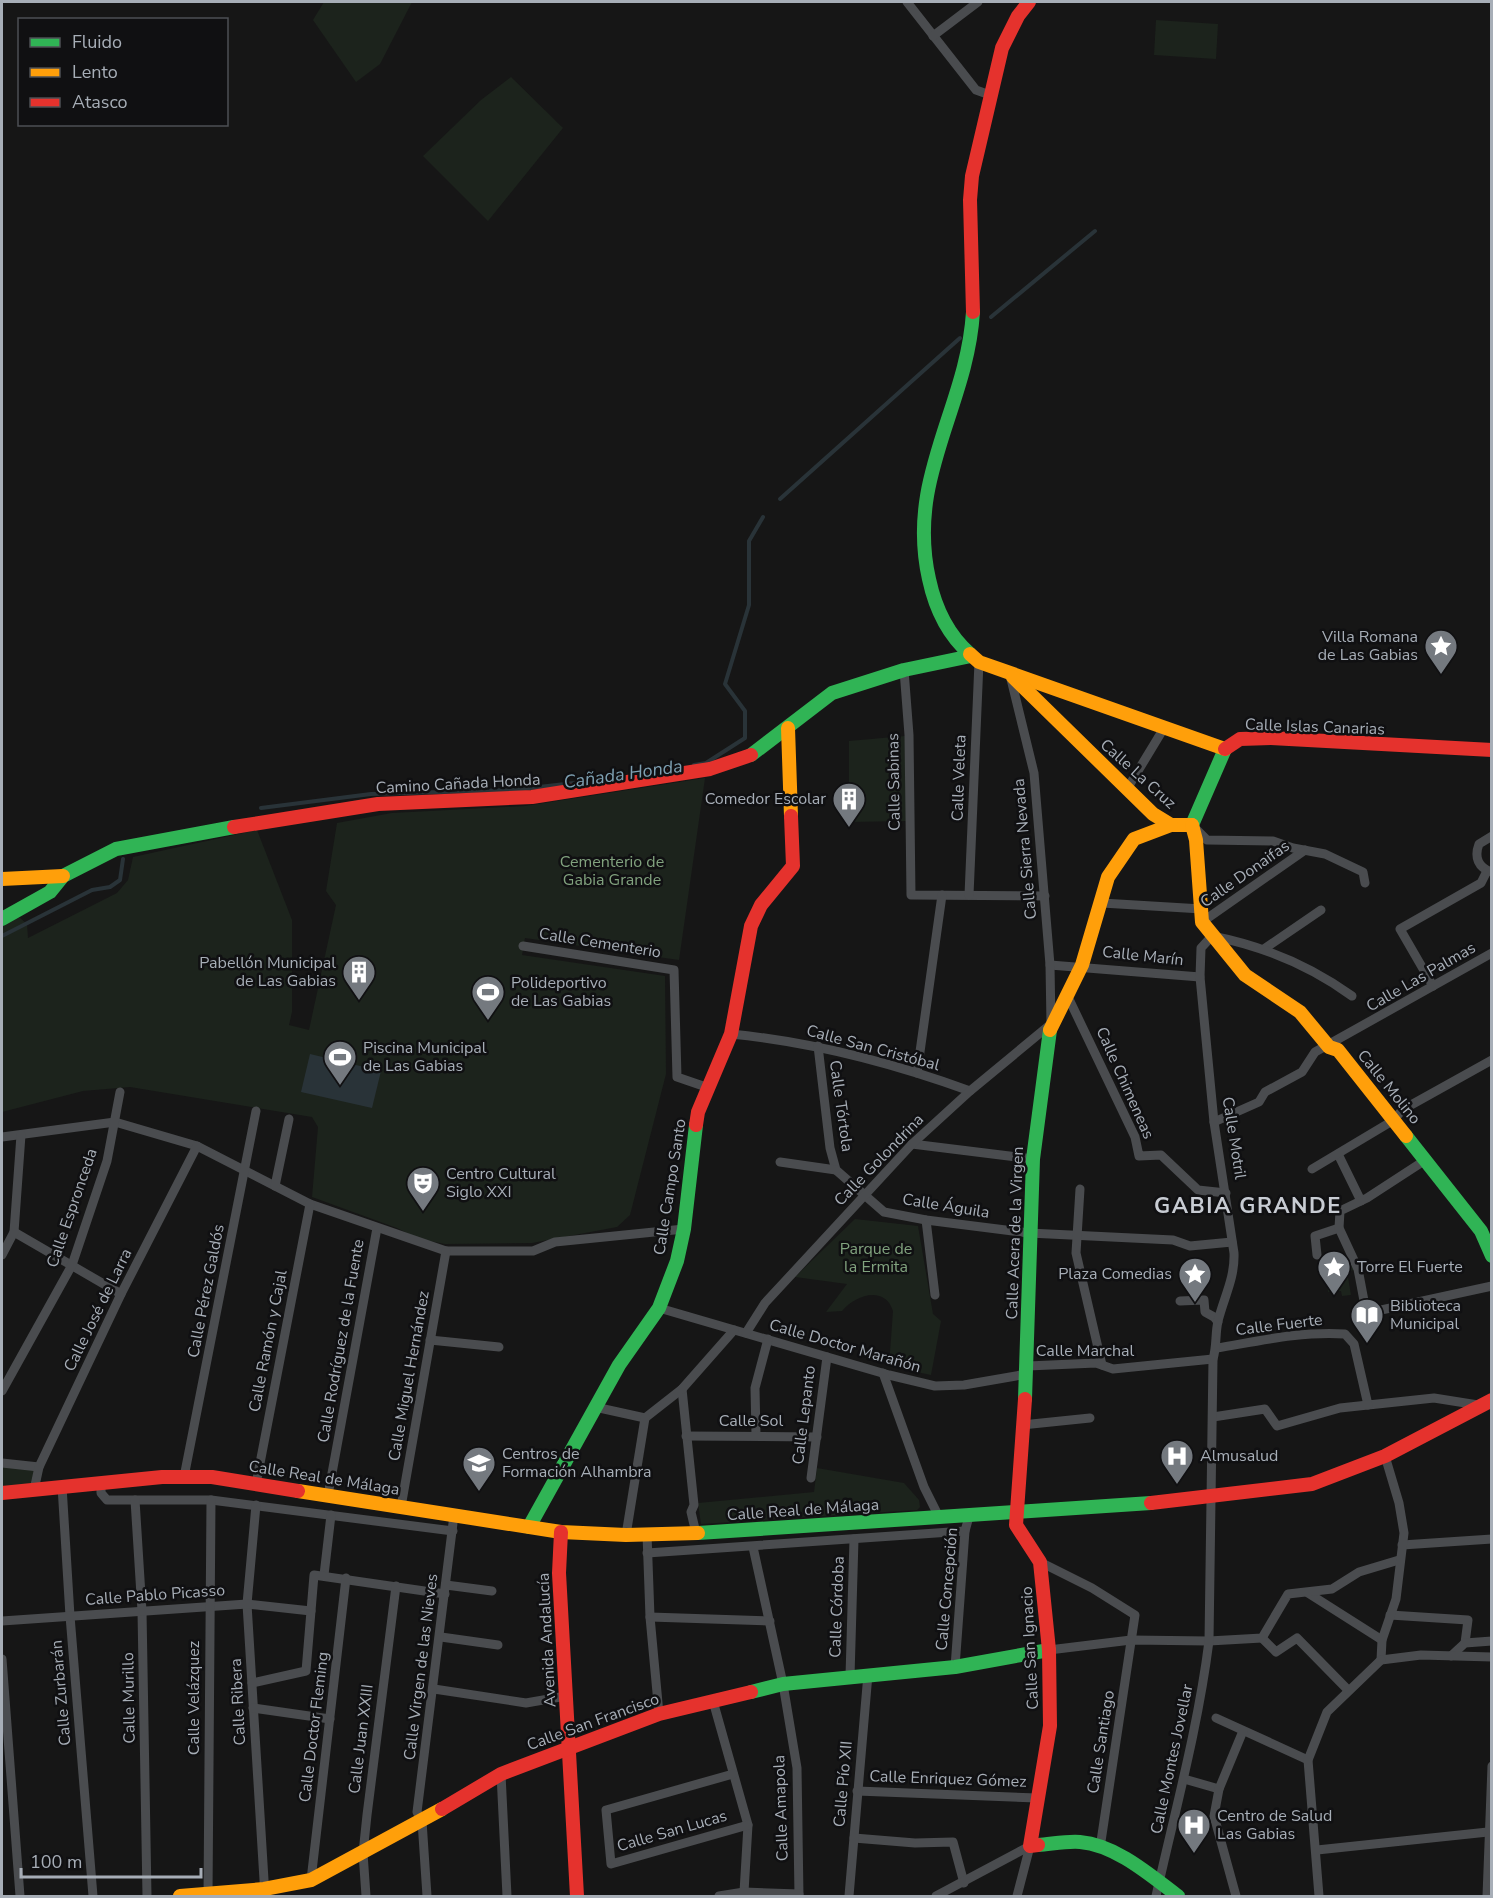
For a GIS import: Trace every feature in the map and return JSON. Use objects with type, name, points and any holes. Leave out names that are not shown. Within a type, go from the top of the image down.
[{"type":"street","points":[[907,2],[976,90],[990,95]]},
{"type":"street","points":[[933,36],[978,2]]},
{"type":"street","points":[[1029,2],[1020,10],[1009,31],[990,95],[970,196],[970,338],[960,379],[929,470],[924,503],[926,563],[933,600],[956,639],[975,659],[1009,674],[1225,749]]},
{"type":"street","name":"Camino Cañada Honda","points":[[63,876],[116,849],[166,838],[378,804],[532,797],[710,769],[752,755],[832,693],[904,670],[975,659]]},
{"type":"street","name":"Calle Veleta","points":[[969,895],[975,659]]},
{"type":"street","name":"Calle Sabinas","points":[[904,670],[909,735],[911,895],[942,895]]},
{"type":"street","name":"Calle La Cruz","points":[[1009,674],[1153,814],[1170,825],[1192,825],[1225,749]]},
{"type":"street","name":"Calle Sierra Nevada","points":[[1009,674],[1034,772],[1050,965],[1051,1024]]},
{"type":"street","points":[[1128,789],[1164,728]]},
{"type":"street","name":"Calle Campo Santo","points":[[528,1527],[619,1365],[659,1308],[677,1261],[684,1228],[698,1113],[731,1034],[753,918],[793,867],[788,729]]},
{"type":"street","name":"Calle Islas Canarias","points":[[1225,749],[1240,739],[1271,738],[1491,750]]},
{"type":"street","name":"Calle Acera de la Virgen","points":[[1016,1510],[1027,1370],[1029,1233],[1033,1159],[1051,1024],[1068,997],[1082,965],[1102,903],[1108,876],[1134,839],[1170,825]]},
{"type":"street","points":[[1192,825],[1207,840],[1273,841],[1325,854],[1363,872],[1365,883]]},
{"type":"street","points":[[1192,825],[1196,840],[1202,916],[1212,936],[1264,949],[1320,973],[1352,996]]},
{"type":"street","points":[[1433,986],[1400,929],[1481,883],[1489,871],[1478,862],[1477,850],[1483,840],[1491,836]]},
{"type":"street","name":"Calle Donaifas","points":[[1202,916],[1305,850]]},
{"type":"street","points":[[2,879],[63,876]]},
{"type":"street","points":[[2,919],[50,892],[63,876]]},
{"type":"street","points":[[917,1073],[942,895],[1045,896]]},
{"type":"street","points":[[1102,903],[1202,916]]},
{"type":"street","points":[[1264,949],[1321,910]]},
{"type":"street","name":"Calle Motril","points":[[1211,1496],[1213,1359],[1217,1348],[1218,1323],[1234,1275],[1226,1193],[1214,1122],[1200,977],[1201,948],[1212,936]]},
{"type":"street","name":"Calle Molino","points":[[1212,936],[1245,975],[1300,1012],[1329,1047],[1338,1050],[1427,1159],[1481,1231],[1491,1256]]},
{"type":"street","name":"Calle Cementerio","points":[[523,946],[674,970],[677,1077],[710,1088]]},
{"type":"street","name":"Calle Las Palmas","points":[[1214,1122],[1258,1102],[1265,1092],[1302,1072],[1315,1052],[1329,1047],[1491,953]]},
{"type":"street","points":[[1050,965],[1082,965]]},
{"type":"street","name":"Calle Marín","points":[[1082,965],[1200,977]]},
{"type":"street","name":"Calle Chimeneas","points":[[1068,997],[1135,1137],[1140,1156],[1161,1155],[1198,1190],[1226,1193]]},
{"type":"street","name":"Calle Golondrina","points":[[746,1333],[765,1303],[912,1144],[970,1091],[1051,1024]]},
{"type":"street","name":"Calle San Cristóbal","points":[[731,1034],[818,1046],[917,1073],[970,1091]]},
{"type":"street","name":"Calle Tórtola","points":[[818,1046],[830,1148],[836,1170],[863,1196]]},
{"type":"street","points":[[1312,1169],[1394,1120],[1402,1110],[1491,1060]]},
{"type":"street","name":"Calle Espronceda","points":[[2,1391],[72,1264],[107,1161],[120,1092]]},
{"type":"street","name":"Calle Pérez Galdós","points":[[184,1477],[246,1172],[256,1112]]},
{"type":"street","points":[[275,1186],[289,1119]]},
{"type":"street","points":[[2,1137],[115,1122],[197,1146],[310,1204],[446,1251],[533,1251],[555,1242],[684,1228]]},
{"type":"street","points":[[2,1255],[14,1232],[21,1135]]},
{"type":"street","points":[[912,1144],[1033,1159]]},
{"type":"street","name":"Calle José de Larra","points":[[34,1490],[39,1467],[121,1294],[197,1146]]},
{"type":"street","points":[[1338,1154],[1361,1201]]},
{"type":"street","points":[[1427,1159],[1361,1201],[1340,1211],[1340,1227],[1358,1269],[1368,1319],[1372,1312],[1491,1286]]},
{"type":"street","name":"Calle Tórtola","points":[[780,1162],[836,1170]]},
{"type":"street","points":[[1080,1189],[1076,1253],[1102,1365]]},
{"type":"street","name":"Calle Águila","points":[[863,1196],[884,1212],[926,1220],[1029,1233],[1173,1240],[1190,1246],[1232,1242]]},
{"type":"street","name":"Calle Ramón y Cajal","points":[[256,1484],[310,1204]]},
{"type":"street","points":[[926,1220],[935,1294]]},
{"type":"street","points":[[1317,1255],[1316,1236],[1340,1227]]},
{"type":"street","name":"Calle Rodríguez de la Fuente","points":[[328,1495],[377,1228]]},
{"type":"street","points":[[14,1232],[121,1294]]},
{"type":"street","name":"Calle Miguel Hernández","points":[[401,1507],[446,1251]]},
{"type":"street","points":[[1180,1301],[1204,1300],[1205,1312],[1215,1317],[1218,1323]]},
{"type":"street","name":"Calle Doctor Marañón","points":[[659,1308],[883,1373],[943,1386],[1027,1370]]},
{"type":"street","points":[[626,1535],[645,1418],[682,1389],[734,1329]]},
{"type":"street","name":"Calle Fuerte","points":[[1217,1348],[1297,1336],[1345,1334],[1354,1344],[1368,1406]]},
{"type":"street","points":[[756,1436],[755,1388],[768,1340]]},
{"type":"street","points":[[430,1341],[499,1347]]},
{"type":"street","name":"Calle Lepanto","points":[[811,1478],[827,1357]]},
{"type":"street","name":"Calle Marchal","points":[[1027,1370],[1102,1365],[1113,1369],[1213,1359]]},
{"type":"street","points":[[883,1373],[924,1487],[939,1517]]},
{"type":"street","points":[[682,1389],[694,1505],[691,1512],[696,1533]]},
{"type":"street","points":[[1213,1417],[1265,1409],[1277,1426],[1340,1408],[1434,1398],[1485,1402]]},
{"type":"street","name":"Calle Real de Málaga","points":[[2,1493],[101,1483],[212,1477],[561,1532],[626,1535],[696,1533],[1016,1510],[1101,1507],[1312,1484],[1384,1456],[1450,1423],[1485,1402]]},
{"type":"street","points":[[595,1407],[645,1418]]},
{"type":"street","points":[[1022,1425],[1090,1418]]},
{"type":"street","name":"Calle Sol","points":[[686,1436],[817,1437]]},
{"type":"street","points":[[1381,1660],[1382,1640],[1396,1599],[1404,1533],[1399,1503],[1384,1456]]},
{"type":"street","points":[[2,1463],[39,1467]]},
{"type":"street","name":"Calle Real de Málaga","points":[[101,1483],[100,1493],[107,1500],[211,1500],[453,1531]]},
{"type":"street","name":"Calle Zurbarán","points":[[62,1486],[70,1616],[93,1896]]},
{"type":"street","name":"Calle Montes Jovellar","points":[[1156,1896],[1202,1693],[1209,1641],[1211,1496]]},
{"type":"street","name":"Calle Murillo","points":[[135,1500],[142,1611],[147,1896]]},
{"type":"street","name":"Calle Velázquez","points":[[208,1895],[211,1500]]},
{"type":"street","name":"Calle Ribera","points":[[256,1505],[247,1604],[264,1893]]},
{"type":"street","name":"Calle San Ignacio","points":[[1016,1510],[1016,1525],[1040,1562],[1049,1650],[1050,1726],[1030,1846],[1017,1896]]},
{"type":"street","name":"Calle Concepción","points":[[955,1667],[965,1531],[970,1513]]},
{"type":"street","points":[[324,1575],[331,1515]]},
{"type":"street","name":"Calle Virgen de las Nieves","points":[[427,1896],[422,1821],[417,1812],[441,1637],[454,1515]]},
{"type":"street","name":"Calle Real de Málaga","points":[[647,1553],[965,1531]]},
{"type":"street","name":"Avenida Andalucía","points":[[561,1532],[559,1573],[577,1896]]},
{"type":"street","points":[[647,1534],[650,1617],[658,1714]]},
{"type":"street","name":"Calle Córdoba","points":[[850,1676],[854,1539]]},
{"type":"street","points":[[1402,1545],[1491,1539]]},
{"type":"street","name":"Calle Amapola","points":[[753,1547],[783,1684],[796,1768],[799,1895]]},
{"type":"street","points":[[1262,1638],[1288,1594],[1332,1589],[1359,1572],[1399,1560]]},
{"type":"street","name":"Calle Santiago","points":[[1040,1562],[1092,1588],[1135,1615],[1100,1848]]},
{"type":"street","points":[[252,1683],[306,1671],[314,1575],[396,1586],[492,1591]]},
{"type":"street","name":"Calle Doctor Fleming","points":[[311,1880],[346,1578]]},
{"type":"street","name":"Calle Juan XXIII","points":[[366,1896],[363,1853],[396,1586]]},
{"type":"street","points":[[1308,1593],[1382,1640]]},
{"type":"street","name":"Calle Pablo Picasso","points":[[2,1621],[247,1604],[311,1611]]},
{"type":"street","points":[[1390,1615],[1468,1620],[1465,1643]]},
{"type":"street","points":[[650,1617],[770,1621]]},
{"type":"street","points":[[441,1637],[498,1645]]},
{"type":"street","points":[[1049,1650],[1131,1640],[1209,1641],[1262,1638]]},
{"type":"street","points":[[1262,1638],[1276,1653],[1297,1638],[1348,1690]]},
{"type":"street","points":[[1451,1656],[1465,1643],[1491,1641]]},
{"type":"street","name":"Calle San Francisco","points":[[180,1896],[264,1893],[311,1880],[422,1821],[501,1774],[658,1714],[783,1684],[955,1667],[1049,1650]]},
{"type":"street","points":[[1319,1896],[1308,1760],[1326,1712],[1381,1660],[1421,1654],[1491,1657]]},
{"type":"street","points":[[2,1659],[20,1896]]},
{"type":"street","name":"Calle Pío XII","points":[[849,1896],[868,1674]]},
{"type":"street","points":[[434,1689],[526,1703],[566,1696]]},
{"type":"street","points":[[713,1701],[748,1825],[744,1892]]},
{"type":"street","points":[[253,1708],[330,1719]]},
{"type":"street","points":[[1216,1718],[1308,1760]]},
{"type":"street","points":[[1236,1896],[1214,1816],[1219,1789],[1242,1731]]},
{"type":"street","points":[[1487,1896],[1491,1766]]},
{"type":"street","points":[[501,1774],[507,1896]]},
{"type":"street","name":"Calle San Lucas","points":[[733,1774],[606,1810],[611,1864],[748,1825]]},
{"type":"street","points":[[1184,1779],[1219,1789]]},
{"type":"street","name":"Calle Enriquez Gómez","points":[[857,1791],[1037,1798]]},
{"type":"street","points":[[1317,1850],[1488,1832]]},
{"type":"street","points":[[854,1838],[915,1843],[953,1842],[964,1883]]},
{"type":"street","points":[[936,1896],[1030,1846],[1082,1842],[1100,1848],[1159,1882],[1178,1896]]},
{"type":"street","points":[[719,1896],[744,1892],[799,1895]]},
{"type":"green space","points":[[324,2],[412,2],[380,64],[356,82],[313,20]]},
{"type":"green space","points":[[1156,20],[1218,24],[1216,59],[1154,55]]},
{"type":"green space","points":[[511,77],[563,128],[488,221],[423,156],[481,100]]},
{"type":"green space","points":[[905,736],[906,821],[849,822],[849,741]]},
{"type":"green space","name":"Cementerio de Gabia Grande","points":[[705,778],[679,960],[525,938],[522,955],[665,976],[666,1074],[630,1215],[617,1227],[532,1243],[445,1244],[419,1239],[397,1228],[312,1197],[318,1127],[312,1117],[130,1087],[83,1091],[2,1112],[2,921],[19,917],[27,924],[28,938],[117,893],[128,880],[133,857],[257,830],[292,920],[292,1012],[289,1025],[309,1030],[336,905],[326,891],[337,823],[392,813],[525,806]]},
{"type":"green space","name":"Parque de la Ermita","points":[[855,1219],[918,1226],[933,1314],[941,1321],[931,1375],[889,1366],[893,1311],[883,1298],[869,1295],[854,1301],[842,1311],[826,1312],[847,1284],[795,1277]]},
{"type":"green space","points":[[1350,1259],[1356,1270],[1347,1271],[1351,1295],[1342,1296],[1341,1291],[1328,1292],[1324,1260]]},
{"type":"green space","points":[[2,1463],[39,1467],[34,1490],[2,1493]]},
{"type":"green space","points":[[817,1468],[904,1483],[919,1500],[920,1507],[917,1510],[701,1524],[698,1503],[814,1492]]},
{"type":"shaded area","points":[[310,1054],[381,1071],[372,1108],[301,1092]]},
{"type":"waterway","name":"Cañada Honda","points":[[991,317],[1095,231]]},
{"type":"waterway","name":"Cañada Honda","points":[[780,499],[960,338]]},
{"type":"waterway","name":"Cañada Honda","points":[[694,765],[706,763],[745,738],[745,711],[725,684],[749,605],[749,541],[763,517]]},
{"type":"waterway","name":"Cañada Honda","points":[[261,808],[371,794],[513,790],[600,780]]},
{"type":"waterway","name":"Cañada Honda","points":[[2,936],[92,890],[110,887],[120,880],[123,859]]},
{"type":"traffic: fast","points":[[970,654],[955,638],[939,610],[929,579],[924,542],[925,508],[931,475],[960,380],[973,312]]},
{"type":"traffic: fast","points":[[751,755],[832,693],[904,670],[971,656]]},
{"type":"traffic: fast","points":[[1192,825],[1225,749]]},
{"type":"traffic: fast","points":[[2,919],[50,892],[63,876],[116,849],[234,827]]},
{"type":"traffic: fast","points":[[1025,1399],[1033,1159],[1050,1030]]},
{"type":"traffic: fast","points":[[529,1527],[619,1365],[659,1308],[677,1261],[684,1229],[696,1125]]},
{"type":"traffic: fast","points":[[1406,1136],[1481,1231],[1492,1256]]},
{"type":"traffic: fast","points":[[698,1533],[1151,1503]]},
{"type":"traffic: fast","points":[[751,1692],[783,1684],[955,1667],[1049,1650]]},
{"type":"traffic: fast","points":[[1038,1845],[1080,1842],[1107,1849],[1132,1862],[1178,1896]]},
{"type":"traffic: slow","points":[[970,654],[979,662],[1225,749]]},
{"type":"traffic: slow","points":[[1013,677],[1153,814],[1171,825],[1192,825]]},
{"type":"traffic: slow","points":[[788,728],[791,816]]},
{"type":"traffic: slow","points":[[1050,1030],[1082,965],[1108,877],[1134,839],[1171,825]]},
{"type":"traffic: slow","points":[[1192,825],[1196,840],[1202,922],[1245,975],[1300,1012],[1329,1047],[1338,1050],[1406,1136]]},
{"type":"traffic: slow","points":[[2,879],[63,876]]},
{"type":"traffic: slow","points":[[298,1491],[561,1532],[626,1535],[698,1533]]},
{"type":"traffic: slow","points":[[180,1896],[264,1889],[311,1880],[442,1809]]},
{"type":"traffic: jam","points":[[973,312],[970,200],[972,176],[1002,48],[1018,16],[1029,2]]},
{"type":"traffic: jam","points":[[1225,749],[1240,739],[1271,738],[1492,750]]},
{"type":"traffic: jam","points":[[234,827],[378,804],[532,797],[710,769],[751,755]]},
{"type":"traffic: jam","points":[[696,1125],[698,1112],[731,1034],[751,926],[761,905],[793,866],[791,816]]},
{"type":"traffic: jam","points":[[1025,1399],[1016,1525],[1040,1562],[1049,1650],[1050,1726],[1030,1846],[1038,1845]]},
{"type":"traffic: jam","points":[[1151,1503],[1312,1484],[1385,1456],[1492,1400]]},
{"type":"traffic: jam","points":[[2,1493],[162,1477],[212,1477],[298,1491]]},
{"type":"traffic: jam","points":[[561,1532],[559,1573],[577,1896]]},
{"type":"traffic: jam","points":[[442,1809],[501,1774],[659,1714],[751,1692]]},
{"type":"place","name":"Villa Romana de Las Gabias","points":[[1441,675]]},
{"type":"place","name":"Comedor Escolar","points":[[849,828]]},
{"type":"place","name":"Pabellón Municipal de Las Gabias","points":[[359,1001]]},
{"type":"place","name":"Polideportivo de Las Gabias","points":[[488,1021]]},
{"type":"place","name":"Piscina Municipal de Las Gabias","points":[[340,1086]]},
{"type":"place","name":"Centro Cultural Siglo XXI","points":[[423,1212]]},
{"type":"place","name":"Torre El Fuerte","points":[[1334,1296]]},
{"type":"place","name":"Plaza Comedias","points":[[1195,1303]]},
{"type":"place","name":"Biblioteca Municipal","points":[[1367,1344]]},
{"type":"place","name":"Almusalud","points":[[1177,1485]]},
{"type":"place","name":"Centros de Formación Alhambra","points":[[479,1492]]},
{"type":"place","name":"Centro de Salud Las Gabias","points":[[1194,1854]]},
{"type":"district","name":"GABIA GRANDE","points":[[1248,1206]]}]
